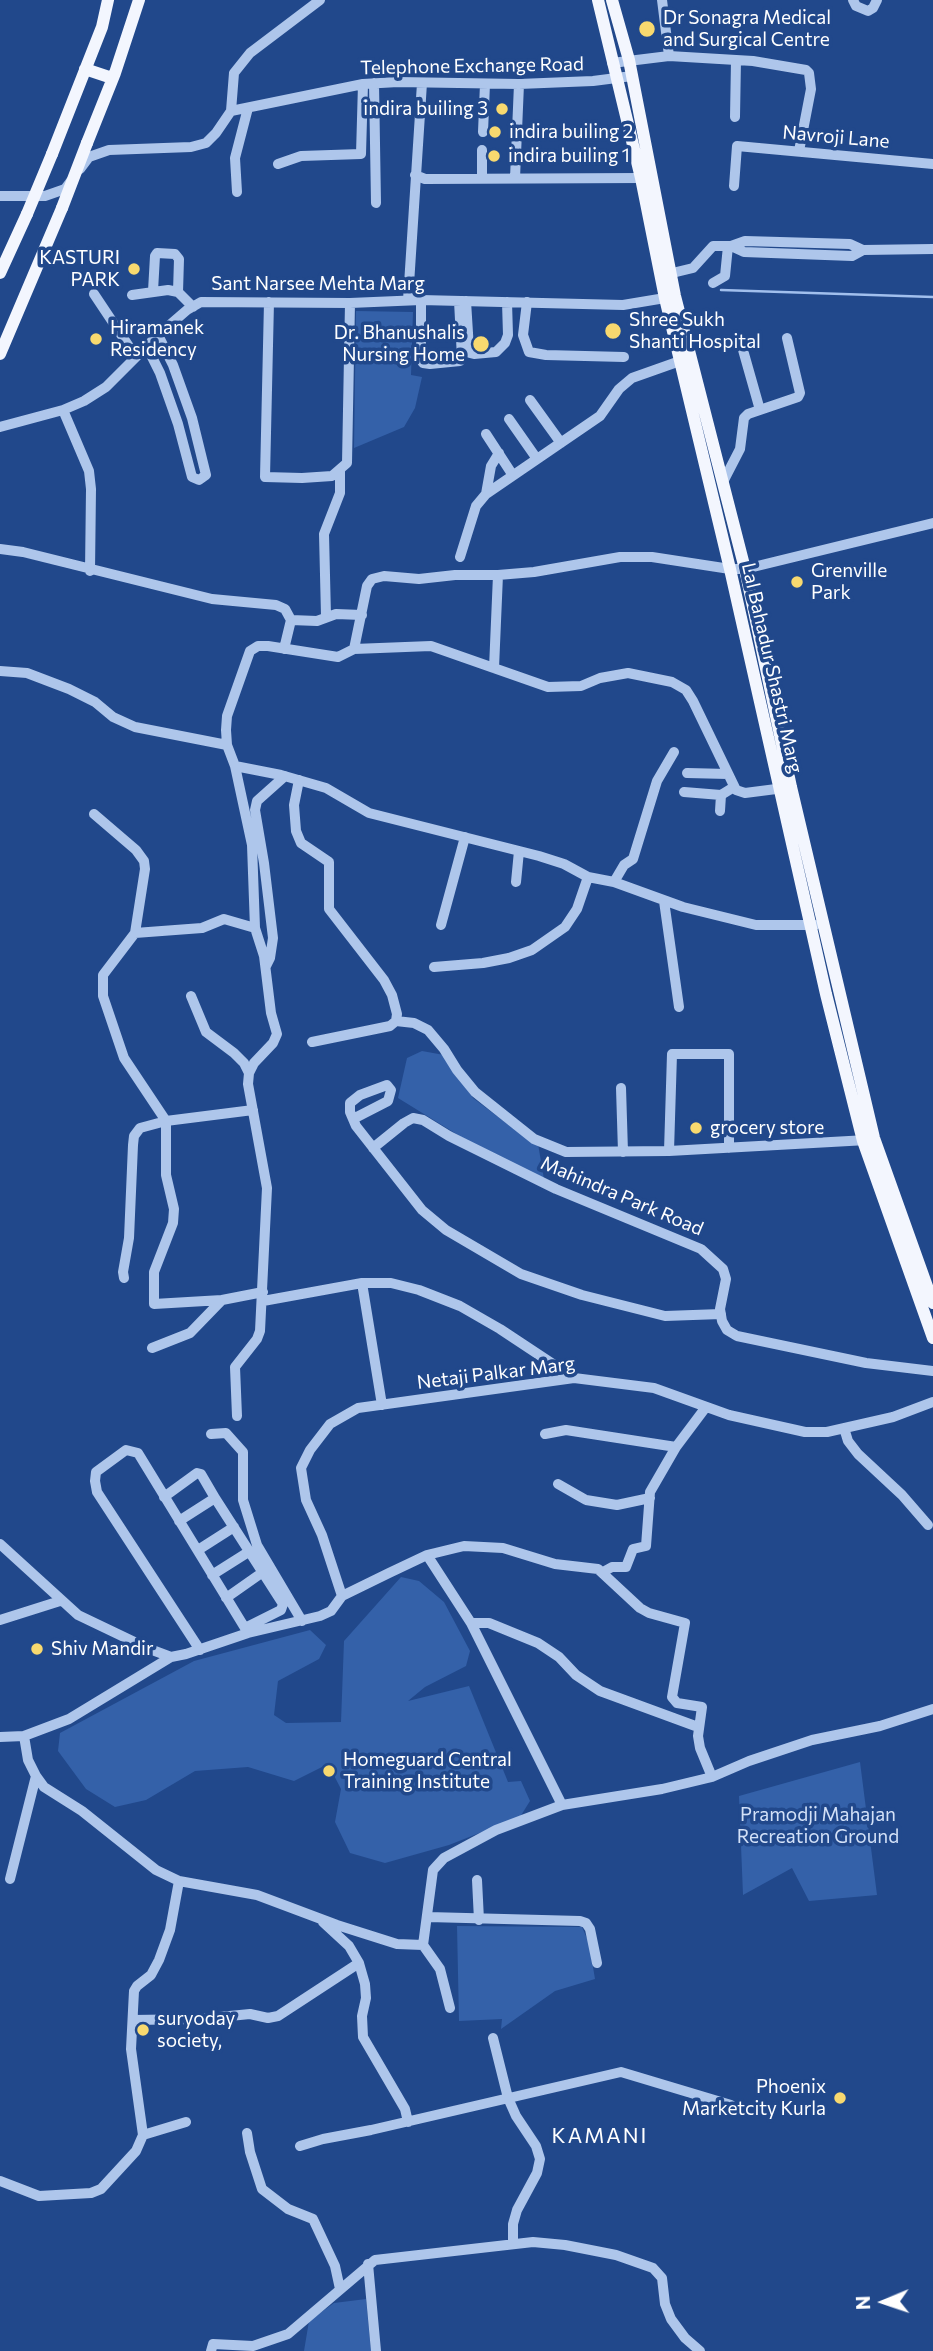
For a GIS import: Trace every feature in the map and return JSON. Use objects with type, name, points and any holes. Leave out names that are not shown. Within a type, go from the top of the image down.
[{"type":"main road","points":[[0,273],[52,154],[102,27],[108,0]]},
{"type":"main road","points":[[1,348],[62,208],[139,0]]},
{"type":"main road","name":"Lal Bahadur Shastri Marg","points":[[598,0],[666,274]]},
{"type":"main road","name":"Lal Bahadur Shastri Marg","points":[[612,0],[629,60],[680,361],[741,621],[770,716],[868,1139],[913,1264],[933,1338]]},
{"type":"main road","points":[[85,69],[112,78]]},
{"type":"main road","name":"Lal Bahadur Shastri Marg","points":[[670,297],[724,480],[756,617],[770,716]]},
{"type":"main road","points":[[741,621],[756,617]]},
{"type":"main road","name":"Lal Bahadur Shastri Marg","points":[[913,1264],[933,1303]]},
{"type":"street","points":[[0,196],[46,196],[65,189],[89,157],[109,150],[191,147],[206,143],[231,111],[234,73],[250,53],[320,0]]},
{"type":"street","points":[[662,0],[669,56]]},
{"type":"street","points":[[853,0],[856,6],[868,10],[873,8],[877,0]]},
{"type":"street","points":[[612,63],[669,56],[798,67],[810,74],[811,89],[799,151]]},
{"type":"street","points":[[735,117],[736,60]]},
{"type":"street","name":"Telephone Exchange Road","points":[[231,111],[368,84],[519,84],[632,76]]},
{"type":"street","points":[[408,300],[422,82]]},
{"type":"street","points":[[278,164],[311,155],[361,153],[368,84]]},
{"type":"street","points":[[368,84],[376,203]]},
{"type":"street","points":[[483,132],[485,84]]},
{"type":"street","points":[[515,178],[519,84]]},
{"type":"street","points":[[237,192],[236,158],[248,108]]},
{"type":"street","name":"Navroji Lane","points":[[734,186],[737,146],[933,164]]},
{"type":"street","points":[[482,150],[482,178]]},
{"type":"street","points":[[415,175],[425,179],[641,178]]},
{"type":"street","points":[[666,274],[693,268],[713,246],[730,246],[745,240],[850,244],[863,250],[933,249]]},
{"type":"street","points":[[753,241],[753,252]]},
{"type":"street","points":[[788,254],[789,242]]},
{"type":"street","points":[[730,246],[744,252],[852,256],[863,250]]},
{"type":"street","points":[[713,283],[726,276],[730,246]]},
{"type":"street","points":[[153,291],[157,253],[174,254],[179,260],[178,292]]},
{"type":"street","points":[[132,295],[153,291],[178,292],[193,307]]},
{"type":"street","points":[[94,294],[136,357]]},
{"type":"street","name":"Sant Narsee Mehta Marg","points":[[0,427],[63,410],[84,401],[106,387],[158,335],[201,302],[350,303],[421,300],[623,305],[670,297]]},
{"type":"street","points":[[421,300],[421,360],[430,364],[460,361],[462,358],[463,301]]},
{"type":"street","points":[[463,301],[469,349],[470,353],[474,354],[496,352],[505,343],[508,335],[507,302]]},
{"type":"street","points":[[269,302],[265,477],[302,478],[332,476],[346,463],[350,303]]},
{"type":"street","points":[[527,302],[523,335],[530,352],[546,355],[624,357]]},
{"type":"street","points":[[147,347],[160,373],[178,424],[192,477],[199,480],[206,475],[192,418],[178,378],[158,335]]},
{"type":"street","points":[[724,480],[740,449],[744,418],[748,414],[798,397],[800,393],[787,338]]},
{"type":"street","points":[[743,350],[760,410]]},
{"type":"street","points":[[460,557],[476,506],[486,494],[600,416],[618,389],[632,378],[680,361]]},
{"type":"street","points":[[530,400],[561,443]]},
{"type":"street","points":[[63,410],[89,471],[90,570]]},
{"type":"street","points":[[509,419],[537,459]]},
{"type":"street","points":[[486,434],[512,474]]},
{"type":"street","points":[[486,494],[491,466],[499,453]]},
{"type":"street","points":[[326,616],[324,534],[340,493],[340,471]]},
{"type":"street","points":[[355,649],[367,586],[372,579],[384,576],[419,579],[456,575],[498,575],[534,572],[620,557],[642,557],[745,569],[933,523]]},
{"type":"street","points":[[0,550],[23,552],[212,598],[276,605],[285,609],[291,620],[284,649]]},
{"type":"street","points":[[494,668],[498,575]]},
{"type":"street","points":[[291,620],[317,621],[336,614],[362,615]]},
{"type":"street","points":[[248,1073],[276,1039],[265,966],[255,928],[252,845],[235,766],[227,744],[227,716],[250,651],[258,646],[338,657],[355,649],[431,646],[548,687],[581,686],[600,678],[628,673],[671,682],[686,690],[693,701],[734,787],[745,793],[786,788]]},
{"type":"street","points":[[0,671],[27,673],[69,689],[95,702],[113,717],[135,727],[227,744]]},
{"type":"street","points":[[614,883],[624,865],[633,859],[657,780],[674,752]]},
{"type":"street","points":[[235,766],[326,788],[369,813],[564,864],[588,877],[614,883],[664,901],[756,925],[817,925]]},
{"type":"street","points":[[687,773],[729,774]]},
{"type":"street","points":[[265,966],[270,958],[273,938],[255,810],[257,801],[285,776]]},
{"type":"street","points":[[299,780],[294,815],[296,831],[301,843],[329,862],[328,909],[384,980],[392,995],[397,1014],[396,1021],[390,1026],[312,1042]]},
{"type":"street","points":[[684,792],[721,795],[734,787]]},
{"type":"street","points":[[720,811],[721,795]]},
{"type":"street","points":[[94,814],[136,850],[144,861],[145,880],[135,933],[103,975],[103,996],[124,1058],[166,1121],[166,1175],[174,1209],[173,1223],[154,1272],[154,1304],[263,1296],[362,1283],[391,1283],[419,1290],[460,1306],[574,1378]]},
{"type":"street","points":[[441,925],[465,837]]},
{"type":"street","points":[[516,882],[519,851]]},
{"type":"street","points":[[434,967],[483,963],[531,950],[565,927],[577,909],[588,877]]},
{"type":"street","points":[[664,901],[678,1007]]},
{"type":"street","points":[[135,933],[202,928],[225,919],[255,928]]},
{"type":"street","points":[[191,996],[206,1032],[234,1053],[244,1063],[248,1073],[267,1188],[263,1296],[257,1339],[235,1367],[237,1416]]},
{"type":"street","points":[[396,1021],[414,1023],[428,1030],[475,1092],[534,1139],[566,1152],[670,1152],[868,1139]]},
{"type":"street","points":[[670,1152],[671,1054],[729,1054],[729,1148]]},
{"type":"street","points":[[621,1088],[623,1152]]},
{"type":"street","points":[[124,1278],[129,1238],[134,1136],[140,1128],[166,1121],[253,1110]]},
{"type":"street","name":"Mahindra Park Road","points":[[373,1147],[413,1118],[424,1120],[449,1136],[556,1189],[701,1249],[723,1269],[726,1279],[720,1314]]},
{"type":"street","points":[[353,1119],[422,1209],[438,1223],[521,1274],[582,1295],[665,1316],[720,1314],[727,1331],[737,1336],[866,1363],[933,1371]]},
{"type":"street","points":[[362,1283],[382,1405]]},
{"type":"street","points":[[152,1348],[190,1333],[222,1300]]},
{"type":"street","name":"Netaji Palkar Marg","points":[[342,1597],[323,1535],[306,1500],[301,1468],[310,1450],[330,1424],[358,1408],[574,1378],[654,1388],[729,1415],[805,1432],[827,1432],[893,1417],[933,1402]]},
{"type":"street","points":[[603,1572],[612,1567],[626,1567],[633,1549],[646,1546],[650,1492],[676,1447],[706,1407]]},
{"type":"street","points":[[844,1428],[848,1441],[858,1454],[902,1495],[928,1525]]},
{"type":"street","points":[[545,1434],[566,1430],[676,1447]]},
{"type":"street","points":[[211,1434],[226,1433],[243,1452],[243,1500],[257,1545],[302,1621]]},
{"type":"street","points":[[200,1650],[97,1492],[94,1481],[96,1472],[126,1450],[138,1453],[247,1631]]},
{"type":"street","points":[[0,1737],[24,1736],[69,1719],[171,1657],[200,1650],[247,1631],[283,1607],[201,1474],[197,1473],[164,1497]]},
{"type":"street","points":[[558,1484],[586,1500],[617,1505],[650,1498]]},
{"type":"street","points":[[179,1521],[215,1497]]},
{"type":"street","points":[[198,1550],[234,1527]]},
{"type":"street","points":[[0,1544],[78,1615],[171,1657]]},
{"type":"street","points":[[247,1631],[302,1621],[331,1611],[342,1597],[427,1555],[464,1546],[503,1548],[555,1564],[598,1569],[640,1608],[685,1623],[672,1697],[677,1703],[702,1707],[698,1727],[700,1748],[712,1777]]},
{"type":"street","points":[[212,1575],[250,1552]]},
{"type":"street","points":[[427,1555],[471,1623],[562,1805]]},
{"type":"street","points":[[226,1598],[263,1572]]},
{"type":"street","points":[[0,1620],[60,1601]]},
{"type":"street","points":[[471,1623],[489,1623],[538,1643],[600,1691],[698,1727]]},
{"type":"street","points":[[450,2008],[440,1969],[423,1945],[433,1870],[444,1858],[496,1830],[562,1805],[662,1789],[712,1777],[812,1740],[880,1726],[933,1709]]},
{"type":"street","points":[[24,1736],[28,1760],[44,1787],[82,1811],[156,1870],[179,1881],[257,1895],[397,1944],[423,1945]]},
{"type":"street","points":[[10,1879],[36,1776]]},
{"type":"street","points":[[477,1880],[478,1920]]},
{"type":"street","points":[[0,2181],[39,2196],[92,2193],[100,2189],[136,2151],[143,2135],[131,2049],[134,1991],[151,1975],[159,1960],[170,1930],[179,1881]]},
{"type":"street","points":[[428,1917],[580,1921],[586,1923],[590,1929],[597,1963]]},
{"type":"street","points":[[318,1918],[349,1946],[359,1963],[366,1998],[362,2016],[363,2037],[405,2109],[408,2122]]},
{"type":"street","points":[[133,2020],[199,2019],[250,2014],[268,2018],[278,2016],[359,1963]]},
{"type":"street","points":[[493,2038],[508,2098],[516,2116],[536,2146],[540,2159],[537,2173],[517,2210],[513,2224],[513,2243]]},
{"type":"street","points":[[300,2146],[621,2072],[731,2105]]},
{"type":"street","points":[[143,2135],[186,2122]]},
{"type":"street","points":[[247,2133],[262,2189],[288,2209],[313,2219],[335,2266],[340,2289]]},
{"type":"street","points":[[211,2351],[213,2344],[253,2346],[288,2334],[368,2264],[383,2259],[513,2243],[565,2245],[616,2255],[653,2268],[662,2278],[665,2304],[671,2319],[685,2338],[700,2351]]},
{"type":"street","points":[[368,2264],[376,2351]]},
{"type":"green space","points":[[356,311],[413,312],[411,375],[422,377],[415,408],[404,427],[354,448]]},
{"type":"green space","points":[[422,1051],[444,1055],[473,1098],[530,1141],[538,1144],[544,1179],[471,1143],[398,1098],[407,1058]]},
{"type":"green space","points":[[401,1577],[419,1581],[444,1602],[470,1651],[466,1666],[425,1687],[408,1701],[469,1686],[508,1782],[521,1781],[530,1801],[520,1817],[449,1845],[385,1863],[350,1853],[335,1822],[341,1789],[328,1764],[294,1781],[248,1767],[195,1771],[146,1800],[115,1807],[86,1789],[58,1751],[60,1733],[194,1661],[310,1630],[326,1645],[319,1659],[278,1681],[274,1715],[286,1723],[341,1722],[344,1641]]},
{"type":"green space","name":"Pramodji Mahajan Recreation Ground","points":[[860,1762],[877,1895],[809,1901],[792,1868],[743,1895],[739,1796]]},
{"type":"green space","points":[[457,1926],[582,1927],[589,1943],[595,1979],[555,1991],[501,2029],[502,2019],[459,2021]]},
{"type":"green space","points":[[366,2299],[371,2351],[304,2351],[309,2321],[334,2303]]},
{"type":"waterway","points":[[721,290],[933,297]]},
{"type":"place","name":"Dr Sonagra Medical and Surgical Centre","points":[[647,29]]},
{"type":"place","name":"indira builing 3","points":[[502,109]]},
{"type":"place","name":"indira builing 2","points":[[495,132]]},
{"type":"place","name":"indira builing 1","points":[[494,156]]},
{"type":"place","name":"KASTURI PARK","points":[[134,269]]},
{"type":"place","name":"Shree Sukh Shanti Hospital","points":[[613,331]]},
{"type":"place","name":"Hiramanek Residency","points":[[96,339]]},
{"type":"place","name":"Dr. Bhanushalis Nursing Home","points":[[481,344]]},
{"type":"place","name":"Grenville Park","points":[[797,582]]},
{"type":"place","name":"grocery store","points":[[696,1128]]},
{"type":"place","name":"Shiv Mandir","points":[[37,1649]]},
{"type":"place","name":"Homeguard Central Training Institute","points":[[329,1771]]},
{"type":"place","name":"suryoday society,","points":[[143,2030]]},
{"type":"place","name":"Phoenix Marketcity Kurla","points":[[840,2098]]},
{"type":"district","name":"KAMANI","points":[[600,2136]]}]
